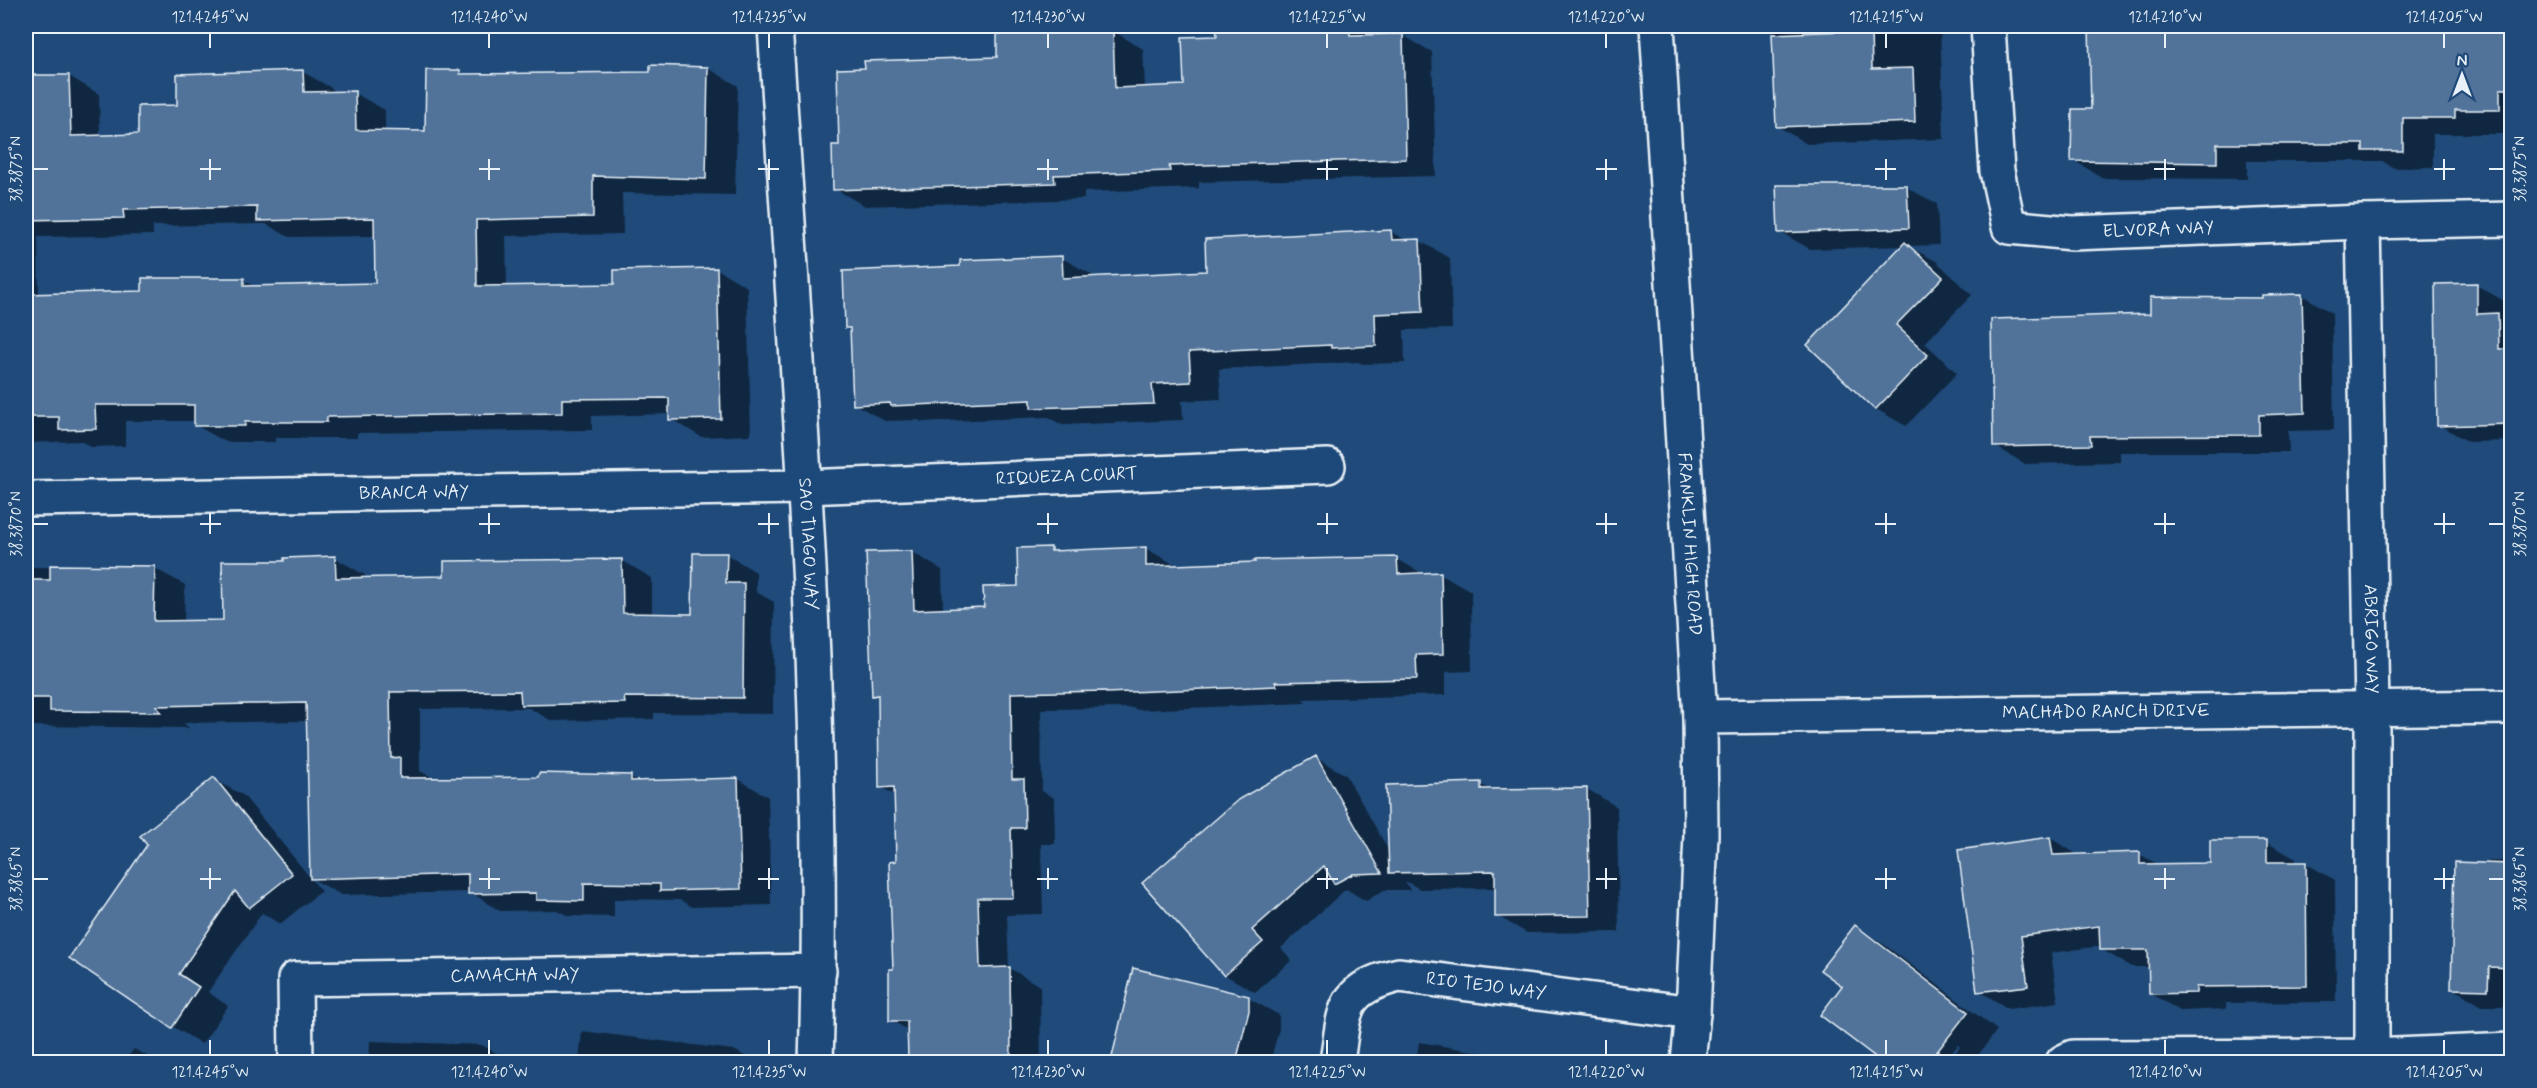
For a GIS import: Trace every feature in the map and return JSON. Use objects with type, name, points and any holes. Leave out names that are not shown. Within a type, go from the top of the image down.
[{"type":"street","name":"SAO TIAGO WAY","points":[[775,26],[813,636],[819,971],[816,1062]]},
{"type":"street","name":"FRANKLIN HIGH ROAD","points":[[1657,26],[1700,717],[1701,835],[1693,1013],[1688,1062]]},
{"type":"street","name":"ELVORA WAY","points":[[1988,26],[1997,171],[2009,227],[2072,233],[2511,219]]},
{"type":"street","name":"ABRIGO WAY","points":[[2363,222],[2372,709],[2372,1056]]},
{"type":"street","name":"RIQUEZA COURT","points":[[804,487],[1328,466]]},
{"type":"street","name":"BRANCA WAY","points":[[26,498],[804,487]]},
{"type":"street","name":"MACHADO RANCH DRIVE","points":[[1700,717],[2511,707]]},
{"type":"street","name":"CAMACHA WAY","points":[[296,1062],[295,979],[819,971]]},
{"type":"street","name":"RIO TEJO WAY","points":[[1337,1062],[1345,1007],[1358,993],[1375,981],[1399,975],[1693,1013]]},
{"type":"street","points":[[2063,1062],[2073,1058],[2372,1056],[2511,1050]]},
{"type":"building","points":[[1216,26],[1349,26],[1350,35],[1403,34],[1406,159],[1169,166],[1170,171],[1054,175],[1055,183],[833,190],[832,145],[839,145],[837,69],[865,68],[864,61],[997,57],[997,34],[1113,30],[1115,88],[1184,85],[1182,37],[1217,36]]},
{"type":"building","points":[[2089,26],[2511,26],[2511,89],[2500,89],[2500,110],[2455,110],[2455,118],[2403,118],[2403,151],[2363,151],[2363,144],[2217,144],[2217,163],[2071,161],[2072,109],[2091,109]]},
{"type":"building","points":[[1871,30],[1872,69],[1913,68],[1915,122],[1776,127],[1772,34]]},
{"type":"building","points":[[650,65],[708,67],[706,179],[593,176],[593,217],[476,220],[477,286],[614,284],[614,270],[717,268],[721,419],[669,420],[669,398],[562,399],[562,413],[327,417],[327,422],[245,422],[245,426],[194,426],[194,405],[95,405],[96,429],[59,430],[59,417],[30,417],[26,294],[142,291],[142,278],[244,278],[244,286],[375,283],[374,218],[257,221],[257,207],[123,210],[124,218],[26,220],[26,75],[69,75],[71,136],[138,134],[138,106],[177,105],[177,74],[303,70],[304,92],[355,91],[356,130],[425,131],[426,70],[460,70],[460,74],[650,72]]},
{"type":"building","points":[[1776,185],[1907,185],[1909,228],[1778,233]]},
{"type":"building","points":[[1391,230],[1392,240],[1420,239],[1423,312],[1375,314],[1376,346],[1331,348],[1331,345],[1189,352],[1191,382],[1152,384],[1154,404],[1031,408],[1031,400],[891,406],[890,403],[853,405],[850,328],[845,328],[843,271],[960,266],[960,260],[1062,256],[1063,278],[1206,271],[1205,239]]},
{"type":"building","points":[[1905,242],[1943,277],[1896,325],[1928,355],[1875,410],[1807,345]]},
{"type":"building","points":[[2477,283],[2477,314],[2498,313],[2499,349],[2511,349],[2511,424],[2437,426],[2435,284]]},
{"type":"building","points":[[2302,294],[2305,413],[2259,415],[2259,435],[2090,436],[2091,445],[1993,447],[1991,319],[2150,314],[2150,297],[2262,298],[2262,295]]},
{"type":"building","points":[[1051,547],[1051,551],[1146,547],[1146,566],[1255,562],[1254,560],[1397,557],[1398,574],[1441,572],[1443,654],[1416,655],[1417,679],[1275,682],[1277,686],[1106,693],[1106,691],[1011,693],[1012,779],[1024,779],[1025,828],[1011,828],[1013,898],[978,898],[980,968],[1010,967],[1011,1058],[908,1060],[907,1021],[889,1021],[889,969],[893,969],[889,862],[896,861],[894,787],[879,788],[878,695],[872,696],[866,552],[912,551],[914,610],[984,607],[983,587],[1018,586],[1017,548]]},
{"type":"building","points":[[693,553],[727,553],[726,583],[744,583],[743,698],[624,697],[625,703],[521,705],[520,691],[390,692],[391,758],[400,757],[400,778],[538,777],[539,773],[631,775],[631,781],[738,778],[741,889],[660,891],[660,884],[584,883],[584,901],[536,900],[536,893],[468,894],[468,874],[310,879],[306,703],[156,706],[161,712],[50,711],[50,698],[26,698],[26,580],[50,580],[50,565],[155,566],[154,621],[223,620],[222,561],[284,561],[284,558],[335,556],[336,578],[444,576],[444,561],[622,559],[623,613],[692,614]]},
{"type":"building","points":[[1316,756],[1382,873],[1353,874],[1334,884],[1324,866],[1252,930],[1263,942],[1224,976],[1142,883],[1239,799]]},
{"type":"building","points":[[214,777],[292,874],[249,908],[235,891],[179,974],[199,987],[172,1028],[69,958],[147,845],[140,836]]},
{"type":"building","points":[[1481,782],[1481,789],[1587,788],[1590,916],[1495,917],[1495,871],[1389,873],[1386,785]]},
{"type":"building","points":[[2050,837],[2053,855],[2140,852],[2140,864],[2210,863],[2210,840],[2267,840],[2267,862],[2306,862],[2307,986],[2196,987],[2196,993],[2149,994],[2148,950],[2100,950],[2099,926],[2021,936],[2028,986],[1977,992],[1958,850]]},
{"type":"building","points":[[2454,862],[2511,864],[2511,968],[2489,967],[2488,990],[2451,989]]},
{"type":"building","points":[[1855,925],[1968,1012],[1929,1062],[1882,1062],[1820,1015],[1842,986],[1820,970]]},
{"type":"building","points":[[1133,968],[1249,996],[1249,1011],[1236,1062],[1133,1062],[1112,1057]]}]
